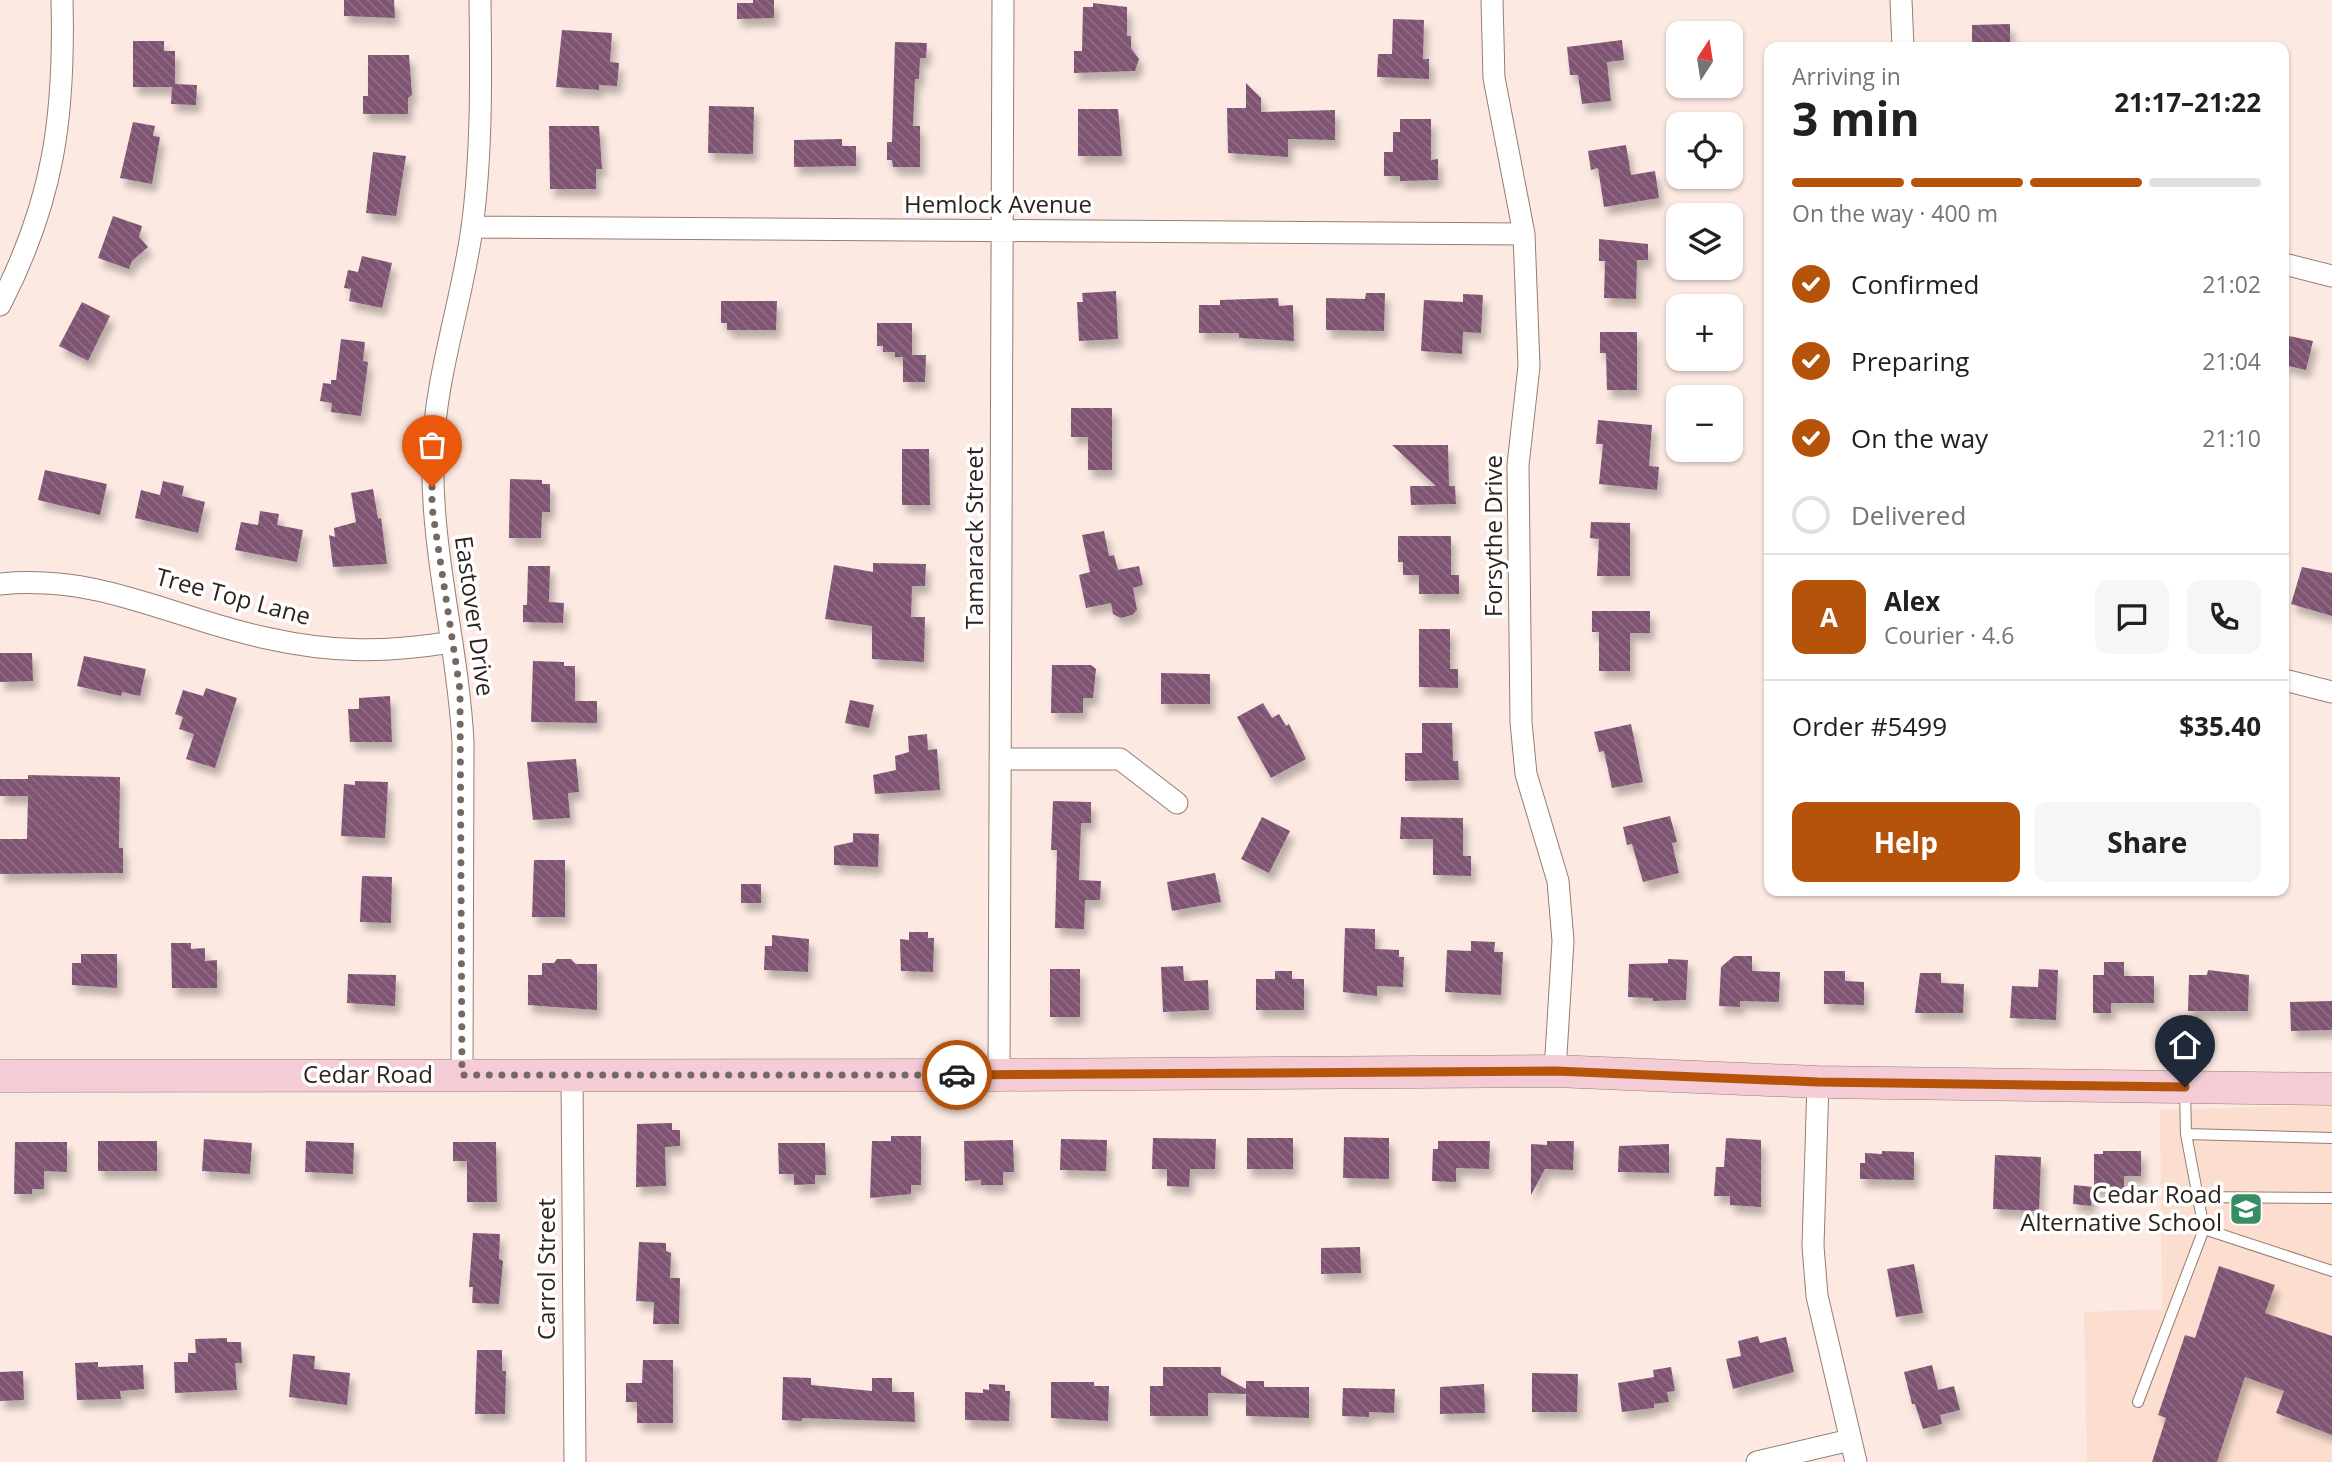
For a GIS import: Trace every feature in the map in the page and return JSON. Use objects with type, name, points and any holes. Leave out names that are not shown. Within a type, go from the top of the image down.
[{"type":"street","points":[[3,291],[44,200],[53,158],[63,92],[62,0]]},
{"type":"street","name":"Eastover Drive","points":[[462,1075],[463,742],[460,690],[432,507],[433,449],[472,227],[481,91],[480,0]]},
{"type":"street","name":"Tamarack Street","points":[[999,1075],[1003,0]]},
{"type":"street","name":"Forsythe Drive","points":[[1492,0],[1494,78],[1524,234],[1529,366],[1518,465],[1521,722],[1526,774],[1558,881],[1563,941],[1555,1071]]},
{"type":"street","points":[[1901,0],[1903,42]]},
{"type":"street","name":"Hemlock Avenue","points":[[472,227],[1524,234]]},
{"type":"street","points":[[2289,265],[2332,276]]},
{"type":"street","name":"Tree Top Lane","points":[[0,584],[29,581],[78,585],[134,597],[264,638],[328,649],[396,651],[452,642]]},
{"type":"street","points":[[2289,681],[2332,692]]},
{"type":"street","points":[[1001,759],[1120,759],[1177,803]]},
{"type":"street","name":"Cedar Road","points":[[0,1076],[999,1075],[1555,1071],[1818,1082],[2332,1089]]},
{"type":"street","name":"Carrol Street","points":[[572,1076],[575,1462]]},
{"type":"street","points":[[1818,1082],[1813,1246],[1817,1296],[1856,1462]]},
{"type":"street","points":[[1757,1462],[1850,1440]]},
{"type":"lane","points":[[2138,1402],[2204,1229],[2186,1134],[2185,1087]]},
{"type":"lane","points":[[2186,1134],[2332,1138]]},
{"type":"lane","points":[[2198,1197],[2332,1198]]},
{"type":"lane","points":[[2204,1229],[2332,1271]]},
{"type":"shaded area","name":"Cedar Road Alternative School","points":[[2332,1105],[2332,1462],[2087,1462],[2084,1312],[2162,1309],[2160,1110]]},
{"type":"building","points":[[344,0],[394,0],[395,18],[344,16]]},
{"type":"building","points":[[753,0],[774,0],[774,18],[737,19],[737,3],[753,3]]},
{"type":"building","points":[[1093,3],[1127,7],[1127,36],[1131,36],[1131,48],[1139,59],[1135,71],[1074,73],[1074,51],[1082,51],[1083,7],[1093,7]]},
{"type":"building","points":[[1393,19],[1424,20],[1423,59],[1429,59],[1429,79],[1377,77],[1378,54],[1392,54]]},
{"type":"building","points":[[2010,24],[2010,42],[1972,42],[1972,25]]},
{"type":"building","points":[[562,30],[612,33],[610,62],[619,63],[617,86],[599,85],[599,90],[556,87]]},
{"type":"building","points":[[1622,40],[1624,60],[1607,62],[1611,101],[1582,104],[1578,75],[1570,75],[1567,47]]},
{"type":"building","points":[[133,41],[164,41],[164,51],[175,51],[175,84],[197,85],[196,105],[171,104],[172,87],[133,87]]},
{"type":"building","points":[[895,42],[927,43],[926,58],[920,58],[919,79],[915,79],[913,126],[920,126],[920,167],[893,167],[892,160],[887,160],[887,142],[892,142]]},
{"type":"building","points":[[368,55],[409,55],[412,95],[408,98],[408,114],[363,114],[363,96],[368,96]]},
{"type":"building","points":[[1246,83],[1261,98],[1261,112],[1335,110],[1335,140],[1288,139],[1288,157],[1228,153],[1227,108],[1246,108]]},
{"type":"building","points":[[709,106],[754,107],[753,154],[708,153]]},
{"type":"building","points":[[1078,109],[1118,109],[1122,156],[1078,156]]},
{"type":"building","points":[[1400,119],[1431,119],[1431,160],[1438,159],[1438,180],[1400,181],[1400,176],[1384,176],[1384,152],[1393,152],[1393,132],[1400,132]]},
{"type":"building","points":[[133,122],[155,126],[153,136],[160,137],[152,184],[120,178]]},
{"type":"building","points":[[549,126],[599,126],[602,169],[596,169],[596,189],[550,189]]},
{"type":"building","points":[[842,139],[842,146],[856,146],[856,166],[794,167],[794,140]]},
{"type":"building","points":[[1626,145],[1631,175],[1655,171],[1659,198],[1604,207],[1598,168],[1591,170],[1588,151]]},
{"type":"building","points":[[373,152],[406,156],[396,216],[366,213]]},
{"type":"building","points":[[113,216],[142,226],[139,237],[148,247],[132,261],[129,269],[98,258]]},
{"type":"building","points":[[1599,239],[1648,244],[1648,260],[1637,260],[1636,299],[1604,298],[1605,261],[1599,261]]},
{"type":"building","points":[[362,256],[392,263],[382,308],[349,301],[351,289],[344,288],[348,270],[358,272]]},
{"type":"building","points":[[1116,291],[1118,339],[1079,341],[1077,302],[1083,302],[1082,293]]},
{"type":"building","points":[[1366,293],[1385,293],[1384,331],[1326,330],[1326,298],[1365,299]]},
{"type":"building","points":[[1463,294],[1483,295],[1481,333],[1463,332],[1462,354],[1421,351],[1424,300],[1463,302]]},
{"type":"building","points":[[1278,298],[1279,306],[1293,305],[1294,341],[1239,338],[1239,333],[1199,333],[1199,305],[1220,305],[1220,300]]},
{"type":"building","points":[[721,301],[777,301],[776,330],[727,330],[727,323],[721,323]]},
{"type":"building","points":[[82,302],[110,316],[88,361],[59,346]]},
{"type":"building","points":[[877,323],[912,323],[912,355],[926,355],[925,382],[903,382],[903,357],[895,357],[895,352],[883,352],[883,346],[877,346]]},
{"type":"building","points":[[1600,332],[1637,332],[1637,390],[1607,390],[1606,353],[1600,353]]},
{"type":"building","points":[[2289,336],[2313,341],[2306,370],[2289,366]]},
{"type":"building","points":[[341,339],[365,342],[363,361],[368,362],[361,416],[331,412],[332,403],[320,401],[323,383],[331,384],[331,380],[336,380]]},
{"type":"building","points":[[1071,408],[1112,408],[1112,470],[1088,470],[1088,437],[1071,437]]},
{"type":"building","points":[[1598,420],[1652,425],[1649,466],[1659,467],[1657,490],[1599,484],[1603,444],[1596,444]]},
{"type":"building","points":[[1392,445],[1448,445],[1449,486],[1455,486],[1456,504],[1411,505],[1410,486],[1436,486]]},
{"type":"building","points":[[902,449],[929,449],[930,505],[902,505]]},
{"type":"building","points":[[45,470],[107,484],[100,515],[38,500]]},
{"type":"building","points":[[510,479],[542,480],[542,484],[550,484],[550,512],[542,512],[541,538],[509,538]]},
{"type":"building","points":[[163,481],[184,486],[182,496],[205,502],[198,533],[135,518],[141,490],[160,495]]},
{"type":"building","points":[[373,489],[378,519],[381,518],[387,564],[333,567],[329,535],[335,537],[334,528],[356,522],[351,493]]},
{"type":"building","points":[[260,511],[279,514],[277,525],[303,530],[297,562],[235,550],[241,522],[258,525]]},
{"type":"building","points":[[1591,522],[1630,523],[1630,576],[1597,576],[1599,539],[1590,538]]},
{"type":"building","points":[[1104,531],[1109,556],[1114,555],[1118,570],[1139,566],[1143,585],[1133,588],[1137,610],[1132,615],[1121,618],[1113,614],[1111,603],[1086,608],[1079,575],[1090,572],[1082,535]]},
{"type":"building","points":[[1398,536],[1451,536],[1451,575],[1459,575],[1459,594],[1419,594],[1419,575],[1403,575],[1403,562],[1398,562]]},
{"type":"building","points":[[873,563],[926,564],[925,586],[912,586],[911,617],[925,617],[924,662],[872,659],[872,626],[825,619],[834,565],[873,572]]},
{"type":"building","points":[[528,566],[550,566],[549,602],[564,603],[563,623],[523,622],[523,605],[527,605]]},
{"type":"building","points":[[2302,567],[2332,573],[2332,616],[2291,604]]},
{"type":"building","points":[[1592,611],[1650,611],[1650,633],[1630,633],[1630,671],[1599,671],[1599,632],[1592,632]]},
{"type":"building","points":[[1419,629],[1450,629],[1450,669],[1458,669],[1458,688],[1419,687]]},
{"type":"building","points":[[0,653],[32,653],[33,681],[0,682]]},
{"type":"building","points":[[84,656],[146,669],[140,696],[122,692],[121,696],[77,686]]},
{"type":"building","points":[[533,661],[564,662],[564,666],[575,666],[575,701],[597,701],[597,723],[531,722]]},
{"type":"building","points":[[1052,665],[1091,665],[1096,669],[1093,698],[1083,698],[1083,713],[1051,713]]},
{"type":"building","points":[[1161,673],[1210,674],[1210,704],[1161,704]]},
{"type":"building","points":[[206,688],[237,698],[215,768],[186,759],[194,734],[179,729],[183,717],[175,714],[183,690],[203,696]]},
{"type":"building","points":[[390,696],[392,742],[350,742],[348,709],[359,709],[359,698]]},
{"type":"building","points":[[850,700],[874,705],[869,728],[845,723]]},
{"type":"building","points":[[1263,703],[1272,718],[1279,714],[1286,726],[1289,724],[1306,759],[1271,778],[1237,717]]},
{"type":"building","points":[[1422,723],[1452,723],[1453,761],[1458,761],[1459,780],[1405,781],[1405,753],[1422,753]]},
{"type":"building","points":[[1631,724],[1643,782],[1612,788],[1604,751],[1599,752],[1594,732]]},
{"type":"building","points":[[927,734],[928,750],[937,749],[940,790],[875,794],[873,775],[896,770],[895,756],[909,752],[908,736]]},
{"type":"building","points":[[576,759],[579,792],[568,793],[570,818],[533,820],[527,762]]},
{"type":"building","points":[[28,775],[120,777],[119,848],[123,848],[123,873],[0,874],[0,839],[27,839],[28,796],[0,796],[0,779],[28,779]]},
{"type":"building","points":[[355,781],[388,782],[385,838],[341,836],[344,784],[355,785]]},
{"type":"building","points":[[1053,801],[1091,802],[1091,823],[1081,823],[1079,880],[1101,881],[1100,900],[1085,900],[1084,929],[1055,928],[1057,850],[1051,850]]},
{"type":"building","points":[[1670,816],[1677,842],[1672,843],[1679,873],[1643,882],[1632,844],[1627,845],[1623,827]]},
{"type":"building","points":[[1262,817],[1290,831],[1269,873],[1241,859]]},
{"type":"building","points":[[1401,817],[1463,818],[1463,856],[1471,856],[1471,876],[1433,875],[1433,839],[1400,839]]},
{"type":"building","points":[[853,833],[879,834],[878,867],[834,865],[834,846],[853,842]]},
{"type":"building","points":[[534,860],[565,860],[565,917],[532,917]]},
{"type":"building","points":[[1215,873],[1221,902],[1172,911],[1167,882]]},
{"type":"building","points":[[362,876],[392,877],[391,923],[360,922]]},
{"type":"building","points":[[741,884],[761,884],[761,903],[741,903]]},
{"type":"building","points":[[1345,928],[1375,929],[1375,949],[1399,950],[1399,957],[1404,957],[1403,987],[1377,986],[1377,996],[1343,992]]},
{"type":"building","points":[[909,932],[928,932],[928,938],[934,938],[933,972],[901,971],[900,939],[909,940]]},
{"type":"building","points":[[772,935],[809,939],[808,972],[764,970],[765,946],[772,946]]},
{"type":"building","points":[[1471,941],[1495,942],[1494,952],[1503,952],[1501,995],[1445,992],[1447,950],[1471,951]]},
{"type":"building","points":[[171,943],[191,943],[191,949],[205,948],[205,961],[217,960],[217,988],[172,988]]},
{"type":"building","points":[[81,954],[117,954],[117,988],[72,985],[72,963],[81,963]]},
{"type":"building","points":[[1734,956],[1752,956],[1752,971],[1780,972],[1779,1002],[1740,1001],[1740,1007],[1719,1006],[1721,967]]},
{"type":"building","points":[[557,959],[571,959],[576,964],[597,964],[597,1010],[528,1005],[528,975],[542,975],[542,963],[554,963]]},
{"type":"building","points":[[1668,959],[1688,960],[1686,1000],[1653,1001],[1653,998],[1628,997],[1629,964],[1668,963]]},
{"type":"building","points":[[2104,962],[2124,962],[2124,976],[2154,976],[2154,1003],[2111,1003],[2111,1013],[2093,1013],[2093,975],[2104,975]]},
{"type":"building","points":[[1183,966],[1184,981],[1208,980],[1209,1010],[1163,1012],[1161,967]]},
{"type":"building","points":[[1050,969],[1080,969],[1080,1017],[1050,1017]]},
{"type":"building","points":[[2039,969],[2058,970],[2056,1020],[2010,1018],[2012,986],[2038,987]]},
{"type":"building","points":[[2208,970],[2249,975],[2248,1011],[2188,1011],[2189,975],[2207,975]]},
{"type":"building","points":[[1275,971],[1292,971],[1292,979],[1304,979],[1304,1010],[1256,1010],[1256,979],[1275,979]]},
{"type":"building","points":[[1824,971],[1845,971],[1845,981],[1864,982],[1864,1005],[1824,1004]]},
{"type":"building","points":[[1920,973],[1941,973],[1941,983],[1964,984],[1963,1013],[1915,1013]]},
{"type":"building","points":[[348,974],[396,975],[395,1006],[347,1003]]},
{"type":"building","points":[[2332,1001],[2332,1030],[2291,1031],[2290,1002]]},
{"type":"building","points":[[672,1123],[672,1130],[680,1130],[680,1146],[665,1147],[666,1186],[636,1187],[637,1124]]},
{"type":"building","points":[[891,1136],[921,1136],[921,1185],[911,1185],[911,1194],[870,1198],[872,1141],[891,1141]]},
{"type":"building","points":[[1344,1137],[1389,1138],[1389,1179],[1343,1178]]},
{"type":"building","points":[[1153,1138],[1216,1139],[1215,1169],[1190,1169],[1189,1187],[1167,1186],[1167,1169],[1152,1169]]},
{"type":"building","points":[[1247,1138],[1293,1138],[1293,1169],[1247,1169]]},
{"type":"building","points":[[1726,1138],[1761,1140],[1761,1207],[1730,1205],[1730,1196],[1714,1196],[1716,1167],[1724,1167]]},
{"type":"building","points":[[204,1139],[252,1143],[250,1174],[202,1171]]},
{"type":"building","points":[[1061,1139],[1107,1140],[1106,1171],[1060,1170]]},
{"type":"building","points":[[1013,1140],[1014,1172],[1003,1172],[1003,1185],[981,1185],[981,1180],[965,1181],[964,1141]]},
{"type":"building","points":[[98,1141],[157,1141],[157,1171],[98,1171]]},
{"type":"building","points":[[306,1141],[354,1143],[353,1174],[305,1172]]},
{"type":"building","points":[[1438,1141],[1490,1141],[1489,1169],[1456,1168],[1456,1182],[1432,1181],[1433,1149],[1438,1149]]},
{"type":"building","points":[[1547,1141],[1574,1141],[1573,1170],[1545,1169],[1531,1195],[1531,1144],[1547,1145]]},
{"type":"building","points":[[15,1142],[67,1142],[67,1172],[44,1171],[44,1189],[32,1189],[32,1194],[14,1194]]},
{"type":"building","points":[[453,1142],[496,1142],[497,1202],[467,1202],[467,1161],[453,1161]]},
{"type":"building","points":[[778,1143],[825,1143],[826,1175],[815,1175],[815,1184],[794,1185],[794,1174],[779,1174]]},
{"type":"building","points":[[1669,1144],[1669,1173],[1618,1172],[1619,1146]]},
{"type":"building","points":[[1882,1151],[1914,1152],[1914,1180],[1860,1179],[1860,1163],[1865,1163],[1865,1153],[1882,1154]]},
{"type":"building","points":[[2103,1151],[2141,1151],[2141,1176],[2124,1176],[2124,1190],[2094,1190],[2094,1154],[2103,1154]]},
{"type":"building","points":[[1995,1155],[2041,1157],[2039,1211],[1993,1209]]},
{"type":"building","points":[[2074,1185],[2093,1187],[2091,1206],[2073,1204]]},
{"type":"building","points":[[473,1233],[500,1234],[499,1259],[503,1261],[499,1304],[472,1303],[473,1287],[469,1287]]},
{"type":"building","points":[[639,1242],[666,1243],[666,1251],[671,1253],[670,1278],[680,1278],[679,1324],[653,1324],[654,1302],[636,1301]]},
{"type":"building","points":[[1360,1247],[1361,1273],[1321,1274],[1321,1248]]},
{"type":"building","points":[[1914,1264],[1923,1313],[1896,1317],[1887,1269]]},
{"type":"building","points":[[2219,1266],[2275,1285],[2265,1313],[2332,1336],[2332,1435],[2276,1413],[2284,1391],[2245,1377],[2217,1462],[2152,1462],[2166,1418],[2158,1415],[2185,1335],[2195,1338]]},
{"type":"building","points":[[1758,1336],[1760,1343],[1786,1337],[1794,1372],[1733,1389],[1726,1359],[1741,1356],[1738,1341]]},
{"type":"building","points":[[227,1338],[227,1342],[241,1342],[242,1363],[235,1363],[237,1390],[175,1393],[174,1362],[188,1362],[188,1353],[196,1353],[195,1339]]},
{"type":"building","points":[[477,1350],[502,1350],[502,1371],[506,1371],[505,1414],[475,1414]]},
{"type":"building","points":[[293,1354],[315,1356],[314,1369],[350,1373],[347,1405],[289,1397]]},
{"type":"building","points":[[643,1360],[673,1360],[673,1423],[637,1423],[637,1402],[626,1402],[626,1383],[642,1383]]},
{"type":"building","points":[[98,1362],[98,1367],[143,1365],[144,1389],[120,1391],[121,1399],[77,1400],[75,1363]]},
{"type":"building","points":[[1932,1365],[1938,1390],[1954,1386],[1960,1410],[1940,1415],[1942,1424],[1923,1429],[1915,1404],[1912,1404],[1904,1372]]},
{"type":"building","points":[[1163,1367],[1221,1367],[1221,1375],[1246,1389],[1246,1381],[1264,1381],[1264,1387],[1309,1387],[1309,1418],[1246,1416],[1246,1394],[1208,1393],[1208,1416],[1150,1416],[1150,1386],[1163,1386]]},
{"type":"building","points":[[1671,1367],[1675,1391],[1667,1392],[1669,1402],[1654,1404],[1654,1408],[1622,1412],[1618,1383],[1654,1377],[1653,1370]]},
{"type":"building","points":[[23,1371],[24,1400],[0,1401],[0,1372]]},
{"type":"building","points":[[1532,1373],[1578,1374],[1577,1412],[1532,1412]]},
{"type":"building","points":[[783,1377],[811,1378],[811,1385],[872,1391],[872,1378],[892,1378],[892,1392],[914,1392],[915,1422],[802,1418],[802,1421],[782,1420]]},
{"type":"building","points":[[1051,1382],[1094,1382],[1094,1386],[1109,1386],[1108,1421],[1051,1418]]},
{"type":"building","points":[[989,1384],[1005,1385],[1005,1391],[1010,1391],[1009,1421],[965,1420],[965,1392],[983,1393],[983,1389],[989,1390]]},
{"type":"building","points":[[1484,1384],[1485,1413],[1440,1414],[1440,1387]]},
{"type":"building","points":[[1343,1388],[1395,1389],[1394,1413],[1369,1412],[1369,1417],[1342,1416]]},
{"type":"way so far","points":[[432,487],[432,507],[460,690],[463,742],[462,1075],[957,1075]]},
{"type":"place","name":"Cedar Road Alternative School","points":[[2246,1209]]},
{"type":"route","points":[[957,1075],[1555,1071],[1818,1082],[2185,1087]]}]
